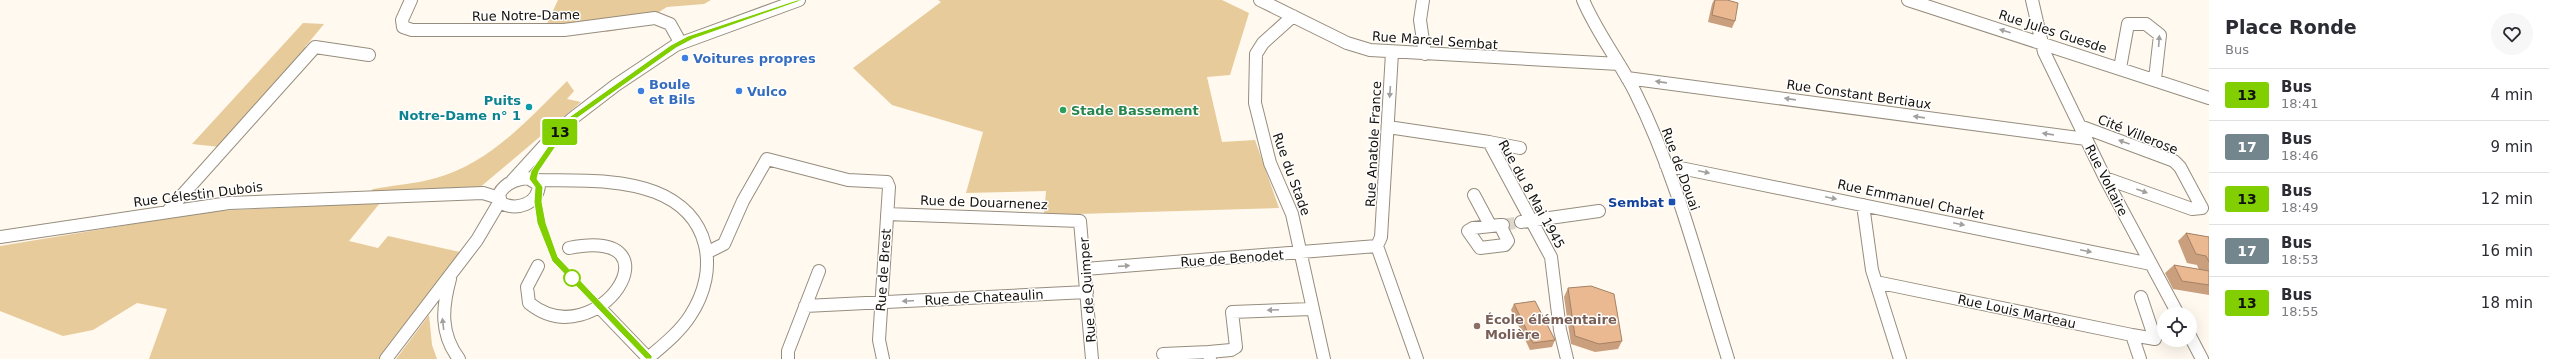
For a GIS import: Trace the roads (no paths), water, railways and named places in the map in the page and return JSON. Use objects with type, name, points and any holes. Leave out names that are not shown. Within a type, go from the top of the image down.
[{"type":"street","name":"Rue Notre-Dame","points":[[411,0],[402,23],[403,27],[408,30],[564,30],[655,18],[670,24],[680,42]]},
{"type":"street","points":[[477,240],[499,200],[501,190],[529,166],[565,125],[595,100],[680,42],[799,0]]},
{"type":"street","name":"Rue Marcel Sembat","points":[[1260,0],[1353,45],[1370,50],[1392,53],[1619,64]]},
{"type":"street","points":[[1423,0],[1420,20],[1425,54]]},
{"type":"street","name":"Rue de Douai","points":[[1583,0],[1590,17],[1627,78],[1666,164],[1728,359]]},
{"type":"street","name":"Rue Jules Guesde","points":[[1908,0],[2155,79],[2209,98]]},
{"type":"street","name":"Rue Voltaire","points":[[2032,0],[2044,52],[2105,178],[2174,307]]},
{"type":"street","name":"Rue du Stade","points":[[1293,16],[1263,43],[1256,54],[1255,103],[1268,158],[1292,214],[1324,359]]},
{"type":"street","name":"Rue Jules Guesde","points":[[2120,68],[2128,24],[2135,22],[2146,24],[2156,30],[2160,35],[2155,79]]},
{"type":"street","points":[[168,211],[315,47],[369,55]]},
{"type":"street","name":"Rue Anatole France","points":[[1379,241],[1392,53]]},
{"type":"street","name":"Rue Constant Bertiaux","points":[[1627,78],[2086,139]]},
{"type":"street","points":[[534,180],[538,164],[565,125]]},
{"type":"street","name":"Cité Villerose","points":[[2080,126],[2174,161],[2180,167],[2202,208],[2192,209],[2105,178]]},
{"type":"street","name":"Rue du 8 Mai 1945","points":[[1388,127],[1489,142],[1526,221],[1551,256],[1560,330],[1566,359]]},
{"type":"street","points":[[1489,142],[1520,148]]},
{"type":"street","name":"Rue de Brest","points":[[708,252],[724,244],[743,201],[768,159],[848,180],[881,180],[887,182],[889,187],[879,340],[883,359]]},
{"type":"street","name":"Rue Emmanuel Charlet","points":[[1666,164],[2151,264]]},
{"type":"street","points":[[510,182],[523,178],[534,180],[567,180],[641,189],[666,197],[682,207],[694,219],[704,236],[708,252],[707,272],[695,307],[684,324],[647,359],[601,309]]},
{"type":"street","points":[[534,180],[539,185],[539,193]]},
{"type":"street","points":[[386,359],[477,240],[499,218],[517,207],[530,202],[539,193],[567,180]]},
{"type":"street","name":"Rue Célestin Dubois","points":[[449,194],[510,182]]},
{"type":"street","name":"Rue Célestin Dubois","points":[[0,238],[168,211],[238,202],[486,193],[499,200]]},
{"type":"street","points":[[1474,195],[1498,225]]},
{"type":"street","points":[[499,200],[506,206],[517,207]]},
{"type":"street","points":[[1863,205],[1876,282],[1900,359]]},
{"type":"street","points":[[1526,221],[1599,211]]},
{"type":"street","name":"Rue de Douarnenez","points":[[887,214],[1073,219],[1080,221]]},
{"type":"street","name":"Rue de Quimper","points":[[1080,221],[1092,359]]},
{"type":"street","points":[[1379,241],[1417,359]]},
{"type":"street","name":"Rue de Benodet","points":[[1085,269],[1301,253],[1379,241]]},
{"type":"street","points":[[538,266],[529,280],[526,294],[530,306],[540,316],[565,321],[583,318],[601,309],[615,298],[623,285],[626,272],[623,260],[614,251],[601,245],[586,244],[569,248]]},
{"type":"street","points":[[788,359],[788,351],[819,271]]},
{"type":"street","points":[[452,272],[444,299],[442,320],[445,337],[459,359]]},
{"type":"street","name":"Rue Louis Marteau","points":[[1876,282],[2155,339],[2141,297]]},
{"type":"street","name":"Rue de Chateaulin","points":[[805,306],[1087,292]]},
{"type":"street","points":[[1163,354],[1209,356],[1231,350],[1236,347],[1232,312],[1312,309]]},
{"type":"street","points":[[2132,335],[2140,359]]},
{"type":"street","points":[[2196,347],[2202,359]]},
{"type":"tunnel","points":[[1503,225],[1521,222]]},
{"type":"place","name":"Voitures propres","points":[[685,58]]},
{"type":"place","name":"Boule et Bils","points":[[641,91]]},
{"type":"place","name":"Vulco","points":[[739,91]]},
{"type":"place","name":"Puits Notre-Dame n° 1","points":[[529,107]]},
{"type":"place","name":"Stade Bassement","points":[[1063,110]]},
{"type":"place","name":"Sembat","points":[[1672,202]]},
{"type":"place","name":"École élémentaire Molière","points":[[1477,326]]}]
